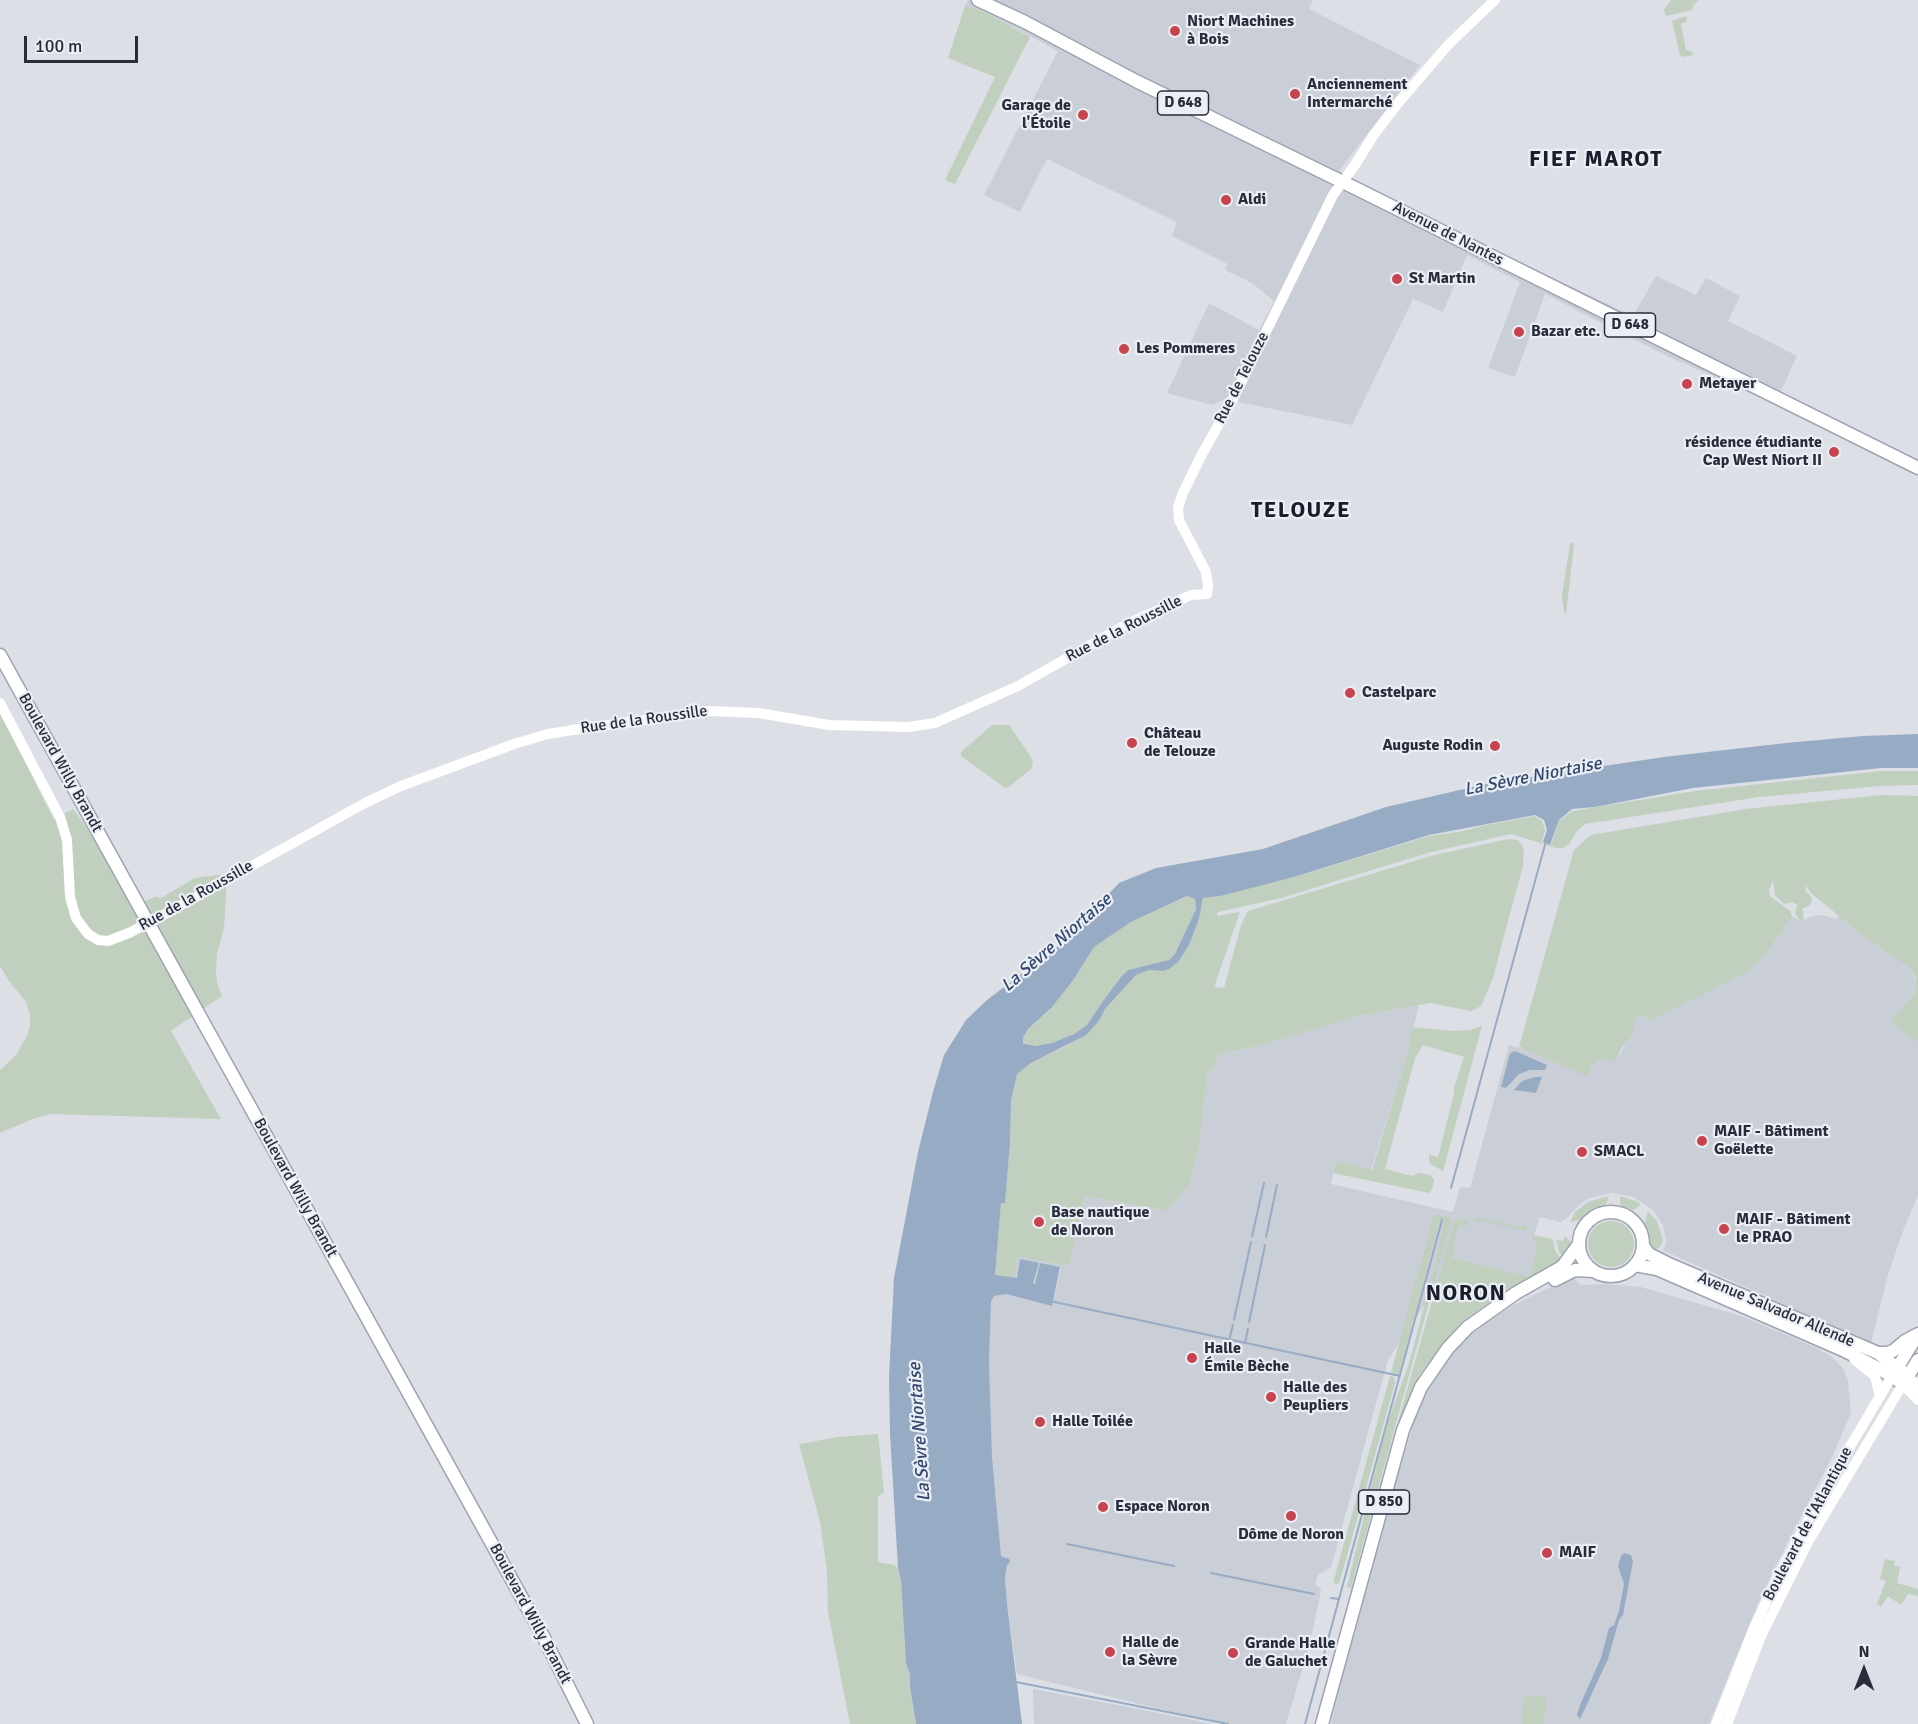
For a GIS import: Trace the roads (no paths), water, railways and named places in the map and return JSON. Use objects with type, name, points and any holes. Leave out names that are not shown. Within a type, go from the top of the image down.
[{"type":"main road","name":"Avenue de Nantes","points":[[978,0],[1025,22],[1136,81],[1918,468]]},
{"type":"main road","name":"Boulevard Willy Brandt","points":[[0,655],[543,1636],[587,1724]]},
{"type":"main road","points":[[1614,1212],[1624,1214],[1635,1222],[1644,1246],[1635,1265],[1626,1273],[1606,1275],[1594,1271],[1583,1259],[1579,1244],[1581,1232],[1590,1220],[1600,1213],[1614,1212]]},
{"type":"main road","name":"D 850","points":[[1322,1724],[1403,1430],[1427,1376],[1457,1337],[1478,1319],[1562,1267],[1579,1244]]},
{"type":"main road","name":"Avenue Salvador Allende","points":[[1644,1246],[1649,1254],[1671,1265],[1878,1353],[1895,1372],[1906,1380]]},
{"type":"main road","name":"Avenue Salvador Allende","points":[[1635,1265],[1657,1269],[1895,1372]]},
{"type":"main road","name":"D 850","points":[[1494,1309],[1570,1272],[1580,1269],[1594,1271]]},
{"type":"main road","name":"Boulevard de l'Atlantique","points":[[1878,1353],[1893,1351],[1918,1334]]},
{"type":"main road","name":"Boulevard de l'Atlantique","points":[[1895,1372],[1918,1334]]},
{"type":"main road","name":"Boulevard de l'Atlantique","points":[[1906,1380],[1918,1360]]},
{"type":"street","name":"Rue de Telouze","points":[[1207,594],[1206,572],[1179,520],[1179,501],[1235,395],[1333,195],[1352,168],[1352,160],[1375,121],[1435,56],[1443,51],[1495,0]]},
{"type":"street","name":"Rue de la Roussille","points":[[0,704],[60,817],[67,840],[73,908],[81,926],[98,940],[108,941],[167,913],[365,803],[401,786],[514,744],[548,734],[709,711],[759,713],[830,725],[908,727],[935,723],[1018,686],[1128,624],[1191,596],[1207,594]]},
{"type":"street","points":[[1843,1350],[1874,1375],[1880,1396]]},
{"type":"street","name":"Boulevard de l'Atlantique","points":[[1716,1724],[1754,1628],[1778,1576],[1826,1487],[1895,1372]]},
{"type":"street","points":[[1890,1406],[1918,1395],[1906,1380]]},
{"type":"street","name":"Boulevard de l'Atlantique","points":[[1727,1724],[1762,1634],[1789,1578],[1808,1542],[1906,1380]]},
{"type":"water","name":"La Sèvre Niortaise","points":[[1918,734],[1918,768],[1881,768],[1693,788],[1595,807],[1572,809],[1559,820],[1550,845],[1543,842],[1547,830],[1544,820],[1535,815],[1429,835],[1294,877],[1220,896],[1203,898],[1199,919],[1189,945],[1179,961],[1163,971],[1149,970],[1136,975],[1105,1009],[1099,1021],[1086,1035],[1031,1063],[1017,1074],[1011,1101],[1005,1203],[1001,1203],[995,1275],[1017,1278],[1020,1259],[1039,1263],[1033,1283],[1035,1284],[1040,1263],[1060,1267],[1052,1306],[1006,1294],[994,1296],[991,1302],[989,1361],[992,1456],[1001,1556],[1009,1559],[1010,1562],[1007,1565],[1005,1577],[1007,1604],[1022,1724],[916,1724],[910,1675],[906,1663],[890,1433],[889,1377],[894,1278],[918,1152],[933,1092],[944,1055],[966,1020],[987,1000],[1061,944],[1119,883],[1156,868],[1263,849],[1386,807],[1490,783],[1664,757],[1863,736]],"holes":[[[1187,896],[1195,899],[1196,909],[1175,954],[1169,960],[1128,970],[1087,1025],[1074,1034],[1052,1043],[1035,1046],[1023,1043],[1028,1029],[1052,1007],[1074,979],[1094,947],[1131,922]]]},
{"type":"water","points":[[1515,1051],[1547,1065],[1545,1070],[1530,1070],[1519,1074],[1506,1088],[1501,1087],[1510,1053]]},
{"type":"water","points":[[1542,1077],[1536,1093],[1514,1090],[1522,1081]]},
{"type":"water","points":[[1624,1553],[1631,1555],[1633,1561],[1623,1615],[1619,1620],[1608,1659],[1580,1719],[1577,1715],[1580,1705],[1601,1658],[1609,1628],[1614,1625],[1619,1611],[1624,1584],[1618,1566]]},
{"type":"waterway","points":[[1451,1188],[1546,841]]},
{"type":"waterway","points":[[1252,1236],[1264,1183]]},
{"type":"waterway","points":[[1266,1237],[1277,1185]]},
{"type":"waterway","points":[[1305,1724],[1442,1220]]},
{"type":"waterway","points":[[1234,1320],[1251,1242]]},
{"type":"waterway","points":[[1249,1322],[1265,1245]]},
{"type":"waterway","points":[[1050,1301],[1400,1376]]},
{"type":"waterway","points":[[1229,1340],[1233,1325]]},
{"type":"waterway","points":[[1245,1343],[1248,1329]]},
{"type":"waterway","points":[[1067,1544],[1174,1566]]},
{"type":"waterway","points":[[1211,1573],[1314,1594]]},
{"type":"waterway","points":[[1331,1598],[1339,1599]]},
{"type":"waterway","points":[[1016,1682],[1228,1724]]},
{"type":"place","name":"Niort Machines à Bois","points":[[1175,31]]},
{"type":"place","name":"Anciennement Intermarché","points":[[1295,94]]},
{"type":"place","name":"Garage de l'Étoile","points":[[1083,115]]},
{"type":"place","name":"Aldi","points":[[1226,200]]},
{"type":"place","name":"St Martin","points":[[1397,279]]},
{"type":"place","name":"Bazar etc.","points":[[1519,332]]},
{"type":"place","name":"Les Pommeres","points":[[1124,349]]},
{"type":"place","name":"Metayer","points":[[1687,384]]},
{"type":"place","name":"résidence étudiante Cap West Niort II","points":[[1834,452]]},
{"type":"place","name":"Castelparc","points":[[1350,693]]},
{"type":"place","name":"Château de Telouze","points":[[1132,743]]},
{"type":"place","name":"Auguste Rodin","points":[[1495,746]]},
{"type":"place","name":"MAIF - Bâtiment Goëlette","points":[[1702,1141]]},
{"type":"place","name":"SMACL","points":[[1582,1152]]},
{"type":"place","name":"Base nautique de Noron","points":[[1039,1222]]},
{"type":"place","name":"MAIF - Bâtiment le PRAO","points":[[1724,1229]]},
{"type":"place","name":"Halle Émile Bèche","points":[[1192,1358]]},
{"type":"place","name":"Halle des Peupliers","points":[[1271,1397]]},
{"type":"place","name":"Halle Toilée","points":[[1040,1422]]},
{"type":"place","name":"Espace Noron","points":[[1103,1507]]},
{"type":"place","name":"Dôme de Noron","points":[[1291,1516]]},
{"type":"place","name":"MAIF","points":[[1547,1553]]},
{"type":"place","name":"Halle de la Sèvre","points":[[1110,1652]]},
{"type":"place","name":"Grande Halle de Galuchet","points":[[1233,1653]]},
{"type":"district","name":"FIEF MAROT","points":[[1596,160]]},
{"type":"district","name":"TELOUZE","points":[[1301,511]]},
{"type":"district","name":"NORON","points":[[1466,1294]]}]
